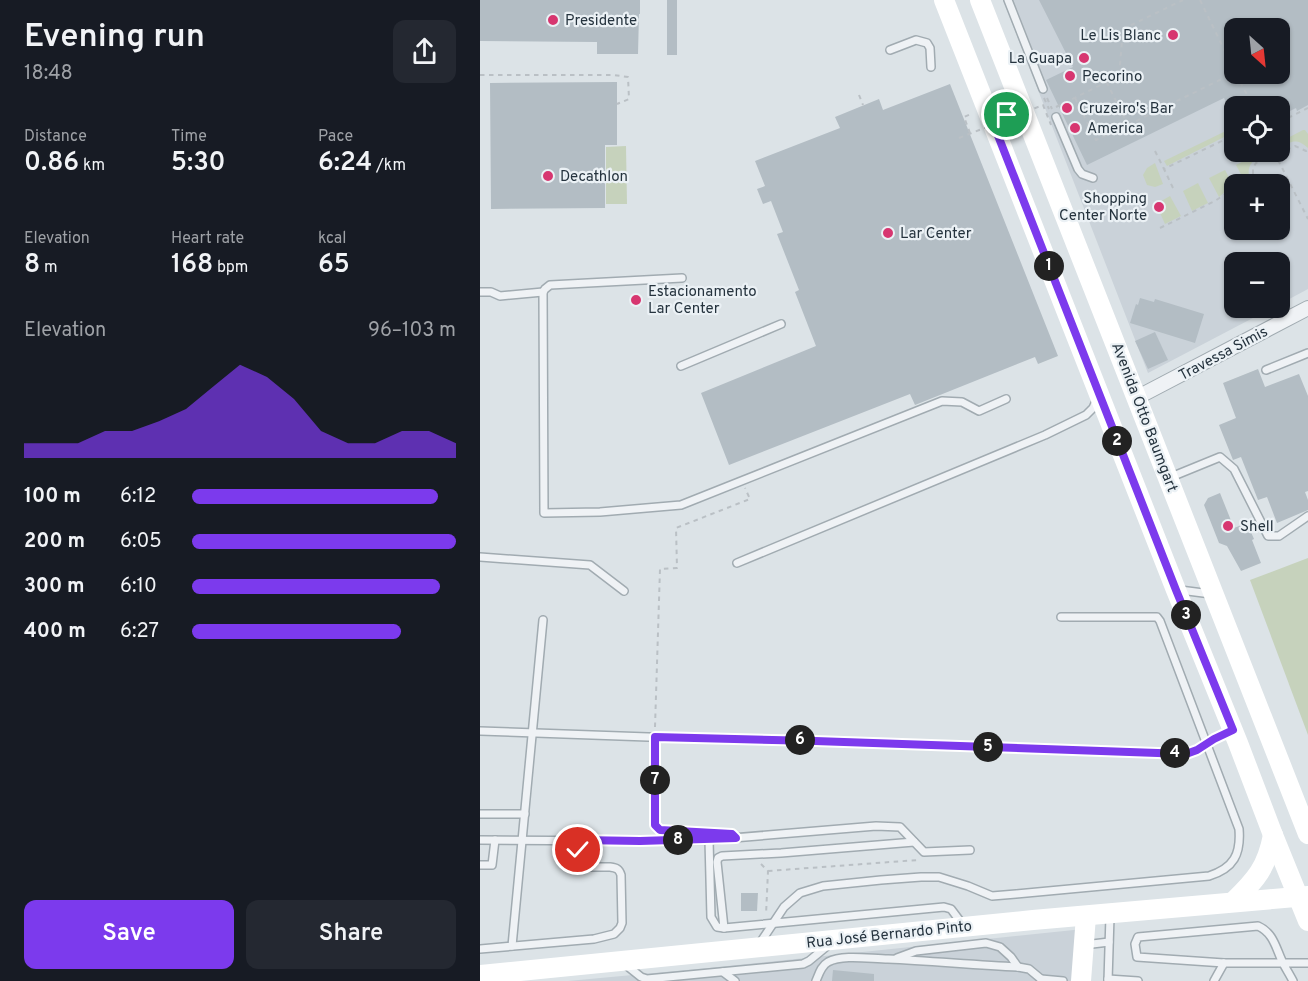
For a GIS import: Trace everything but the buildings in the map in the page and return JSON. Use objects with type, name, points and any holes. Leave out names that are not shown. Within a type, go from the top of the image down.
[{"type":"main road","points":[[944,0],[981,111],[998,136],[1273,835],[1303,896],[1308,921]]},
{"type":"main road","name":"Avenida Otto Baumgart","points":[[980,0],[1019,99],[1034,119],[1137,397],[1308,834]]},
{"type":"main road","points":[[981,111],[998,116],[1007,115],[1015,110],[1019,99]]},
{"type":"main road","points":[[998,136],[1001,127],[1010,121],[1034,119]]},
{"type":"main road","points":[[1236,737],[1247,746],[1265,738],[1268,731]]},
{"type":"main road","points":[[1233,902],[1253,883],[1263,868],[1273,835]]},
{"type":"main road","name":"Rua José Bernardo Pinto","points":[[480,975],[1303,896]]},
{"type":"main road","points":[[1080,981],[1086,916]]},
{"type":"street","name":"Travessa Simis","points":[[1137,397],[1308,308]]},
{"type":"lane","points":[[1008,0],[1043,89]]},
{"type":"lane","points":[[890,50],[916,40],[927,43],[930,48],[931,67]]},
{"type":"lane","points":[[1056,117],[1078,169],[1082,174],[1093,178]]},
{"type":"lane","points":[[682,278],[550,285],[543,292],[544,513],[600,512],[681,505],[942,401],[962,402],[979,411],[1006,399]]},
{"type":"lane","points":[[480,292],[491,292],[500,296],[543,292]]},
{"type":"lane","points":[[681,366],[781,324]]},
{"type":"lane","points":[[1266,370],[1308,353]]},
{"type":"lane","points":[[736,563],[1046,435],[1086,415],[1093,408],[1099,394]]},
{"type":"lane","points":[[1169,478],[1221,457],[1234,469],[1268,536],[1279,536],[1308,516]]},
{"type":"lane","points":[[480,558],[590,565],[624,591]]},
{"type":"lane","points":[[1176,590],[1213,594]]},
{"type":"lane","points":[[756,947],[784,907],[800,893],[823,886],[939,877],[992,896],[1008,895],[1209,876],[1221,872],[1234,860],[1240,844],[1239,829],[1160,621],[1157,617],[1061,617]]},
{"type":"lane","points":[[512,946],[543,620]]},
{"type":"lane","points":[[480,731],[1186,754],[1206,744],[1236,737]]},
{"type":"lane","points":[[480,814],[525,814]]},
{"type":"lane","points":[[480,840],[709,840],[876,826],[900,827],[924,852],[970,850]]},
{"type":"lane","points":[[480,865],[492,865],[495,840]]},
{"type":"lane","points":[[480,949],[594,939],[614,934],[620,928],[622,923],[619,870],[610,867],[576,867],[579,840]]},
{"type":"lane","points":[[709,840],[711,917],[717,927],[761,925],[945,907],[951,909],[965,927]]},
{"type":"lane","points":[[724,928],[718,877],[718,858],[722,856],[914,842]]},
{"type":"lane","points":[[1110,914],[1108,980],[1138,981]]},
{"type":"lane","points":[[1293,981],[1282,962],[1269,933],[1258,926],[1138,937],[1135,944],[1137,957],[1224,963],[1282,962],[1308,963]]},
{"type":"lane","points":[[622,961],[638,979],[647,980],[803,964],[835,940]]},
{"type":"lane","points":[[1084,945],[1109,942]]},
{"type":"lane","points":[[893,959],[916,951],[986,943],[1000,947],[1018,967]]},
{"type":"lane","points":[[816,981],[826,963],[850,958],[1018,967],[1029,969],[1041,980],[1063,981]]},
{"type":"lane","points":[[1214,981],[1224,963]]},
{"type":"lane","points":[[723,972],[735,981]]},
{"type":"path","points":[[1058,106],[1119,76],[1123,29],[1183,0]]},
{"type":"path","points":[[1200,0],[1224,49]]},
{"type":"path","points":[[480,75],[614,75],[628,77],[629,99],[617,104]]},
{"type":"path","points":[[1076,98],[1096,140],[1224,77]]},
{"type":"path","points":[[1107,83],[1128,125]]},
{"type":"path","points":[[1043,89],[1056,117]]},
{"type":"path","points":[[859,95],[863,105]]},
{"type":"path","points":[[959,138],[1043,105],[1051,125]]},
{"type":"path","points":[[1290,117],[1308,108]]},
{"type":"path","points":[[1034,119],[1048,110]]},
{"type":"path","points":[[970,133],[969,125],[964,117],[981,111]]},
{"type":"path","points":[[1164,169],[1224,140]]},
{"type":"path","points":[[1290,148],[1295,146],[1308,150]]},
{"type":"path","points":[[1155,151],[1173,188]]},
{"type":"path","points":[[1279,162],[1308,219]]},
{"type":"path","points":[[1160,228],[1224,195]]},
{"type":"path","points":[[660,830],[654,821],[660,569],[677,568],[676,528],[750,499],[742,480]]},
{"type":"path","points":[[751,855],[768,872],[766,915],[761,925]]},
{"type":"path","points":[[768,872],[923,860]]},
{"type":"shaded area","name":"Shopping Center Norte","points":[[1003,0],[1308,0],[1308,289],[1290,299],[1290,252],[1224,252],[1224,318],[1253,318],[1148,373]]},
{"type":"shaded area","points":[[1093,928],[1088,981],[568,981],[708,968]]},
{"type":"green space","points":[[1305,130],[1308,134],[1308,148],[1301,143],[1290,143],[1290,137]]},
{"type":"green space","points":[[1224,132],[1224,137],[1167,166],[1164,161]]},
{"type":"green space","points":[[626,146],[627,204],[606,204],[606,147]]},
{"type":"green space","points":[[1242,162],[1252,162],[1249,167],[1249,174],[1241,174],[1236,165]]},
{"type":"green space","points":[[1155,163],[1163,184],[1155,187],[1147,185],[1143,175],[1147,168]]},
{"type":"green space","points":[[1225,170],[1227,174],[1224,174],[1224,193],[1219,197],[1209,178]]},
{"type":"green space","points":[[1198,183],[1208,203],[1192,211],[1183,191]]},
{"type":"green space","points":[[1170,196],[1181,216],[1165,224],[1156,204]]},
{"type":"green space","points":[[1308,558],[1308,735],[1250,580]]},
{"type":"place","name":"Presidente","points":[[553,20]]},
{"type":"place","name":"Le Lis Blanc","points":[[1173,35]]},
{"type":"place","name":"La Guapa","points":[[1084,58]]},
{"type":"place","name":"Pecorino","points":[[1070,76]]},
{"type":"place","name":"Cruzeiro's Bar","points":[[1067,108]]},
{"type":"place","name":"America","points":[[1075,128]]},
{"type":"place","name":"Decathlon","points":[[548,176]]},
{"type":"place","name":"Shopping Center Norte","points":[[1159,207]]},
{"type":"place","name":"Lar Center","points":[[888,233]]},
{"type":"place","name":"Estacionamento Lar Center","points":[[636,300]]},
{"type":"place","name":"Shell","points":[[1228,526]]},
{"type":"route","points":[[578,850],[579,840],[736,838],[732,834],[660,830],[655,825],[655,737],[1186,754],[1233,730],[988,110],[998,116],[1007,115]]}]
